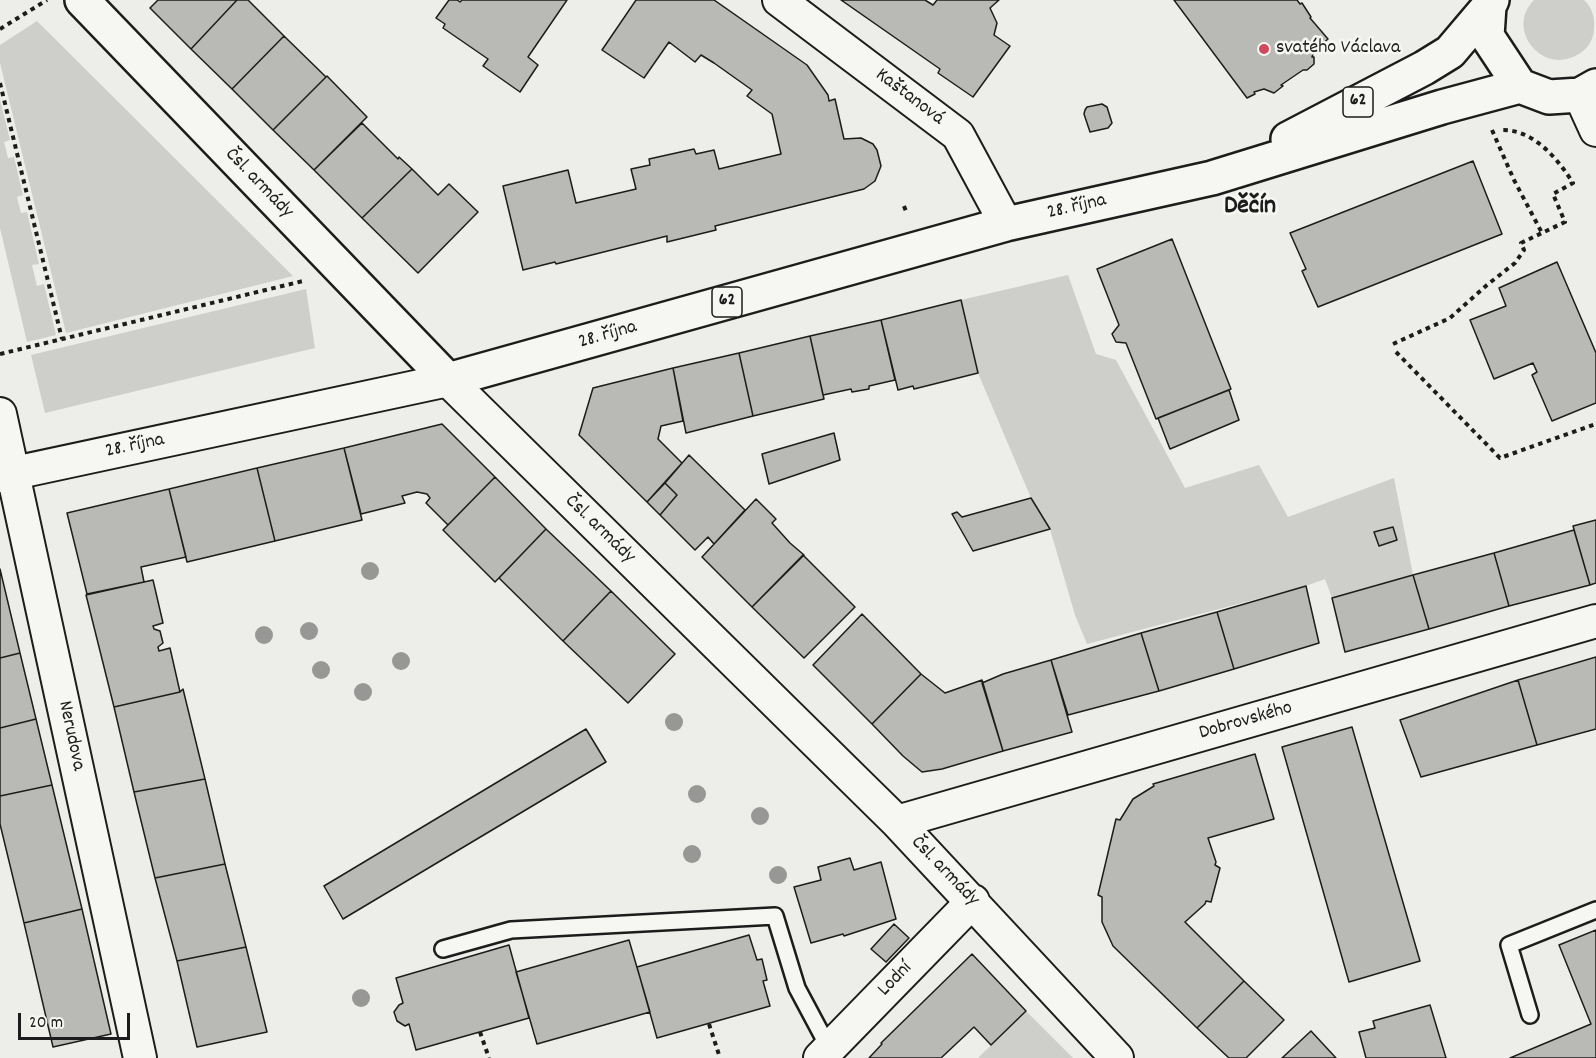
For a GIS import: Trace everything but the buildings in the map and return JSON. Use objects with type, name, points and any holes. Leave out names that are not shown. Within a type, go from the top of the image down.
[{"type":"main road","name":"Čsl. armády","points":[[81,0],[448,380]]},
{"type":"main road","name":"28. října","points":[[1212,178],[1424,68],[1450,52],[1490,3]]},
{"type":"main road","points":[[1490,3],[1487,36],[1520,86],[1549,97],[1588,90]]},
{"type":"main road","name":"28. října","points":[[448,380],[1006,224],[1212,178],[1442,107],[1520,86]]},
{"type":"street","name":"Kaštanová","points":[[779,0],[958,135],[1006,224]]},
{"type":"street","points":[[1588,90],[1596,130]]},
{"type":"street","name":"28. října","points":[[7,475],[448,380]]},
{"type":"street","name":"Čsl. armády","points":[[448,380],[897,822],[1118,1058]]},
{"type":"street","name":"Nerudova","points":[[0,414],[7,475],[140,1058]]},
{"type":"street","name":"Dobrovského","points":[[897,822],[1596,621]]},
{"type":"street","name":"Lodní","points":[[825,1053],[973,902]]},
{"type":"lane","points":[[1530,1015],[1509,945],[1596,910]]},
{"type":"lane","points":[[443,949],[511,930],[775,916],[797,988],[825,1053]]},
{"type":"path","points":[[0,29],[47,0]]},
{"type":"path","points":[[0,83],[62,339]]},
{"type":"path","points":[[1393,344],[1450,318],[1515,263],[1524,250],[1521,243],[1565,222],[1553,194],[1573,183],[1556,159],[1539,143],[1512,130],[1485,129]]},
{"type":"path","points":[[1491,129],[1514,180],[1542,233]]},
{"type":"path","points":[[904,206],[907,214]]},
{"type":"path","points":[[0,354],[304,281],[336,264]]},
{"type":"path","points":[[1396,352],[1500,459],[1596,424]]},
{"type":"path","points":[[709,1024],[720,1058]]},
{"type":"path","points":[[480,1032],[489,1058]]},
{"type":"shaded area","points":[[1534,0],[1584,0],[1593,14],[1594,22],[1592,38],[1587,48],[1564,60],[1551,59],[1540,54],[1526,35],[1524,24],[1526,12]]},
{"type":"shaded area","points":[[37,21],[293,276],[66,333],[0,63],[0,45]]},
{"type":"shaded area","points":[[0,100],[10,140],[4,142],[8,158],[14,157],[23,195],[17,197],[21,213],[27,212],[39,264],[32,265],[37,286],[44,284],[56,335],[27,342],[0,228]]},
{"type":"shaded area","points":[[1068,275],[1096,354],[1116,360],[1185,488],[1259,465],[1288,517],[1394,478],[1413,575],[1332,598],[1325,579],[1087,644],[1075,615],[1050,529],[1031,498],[978,373],[961,300]]},
{"type":"shaded area","points":[[306,289],[315,348],[45,413],[31,355]]},
{"type":"shaded area","points":[[1026,1011],[1073,1058],[978,1058]]},
{"type":"place","name":"svatého Václava","points":[[1264,49]]},
{"type":"district","name":"Děčín","points":[[1250,208]]}]
